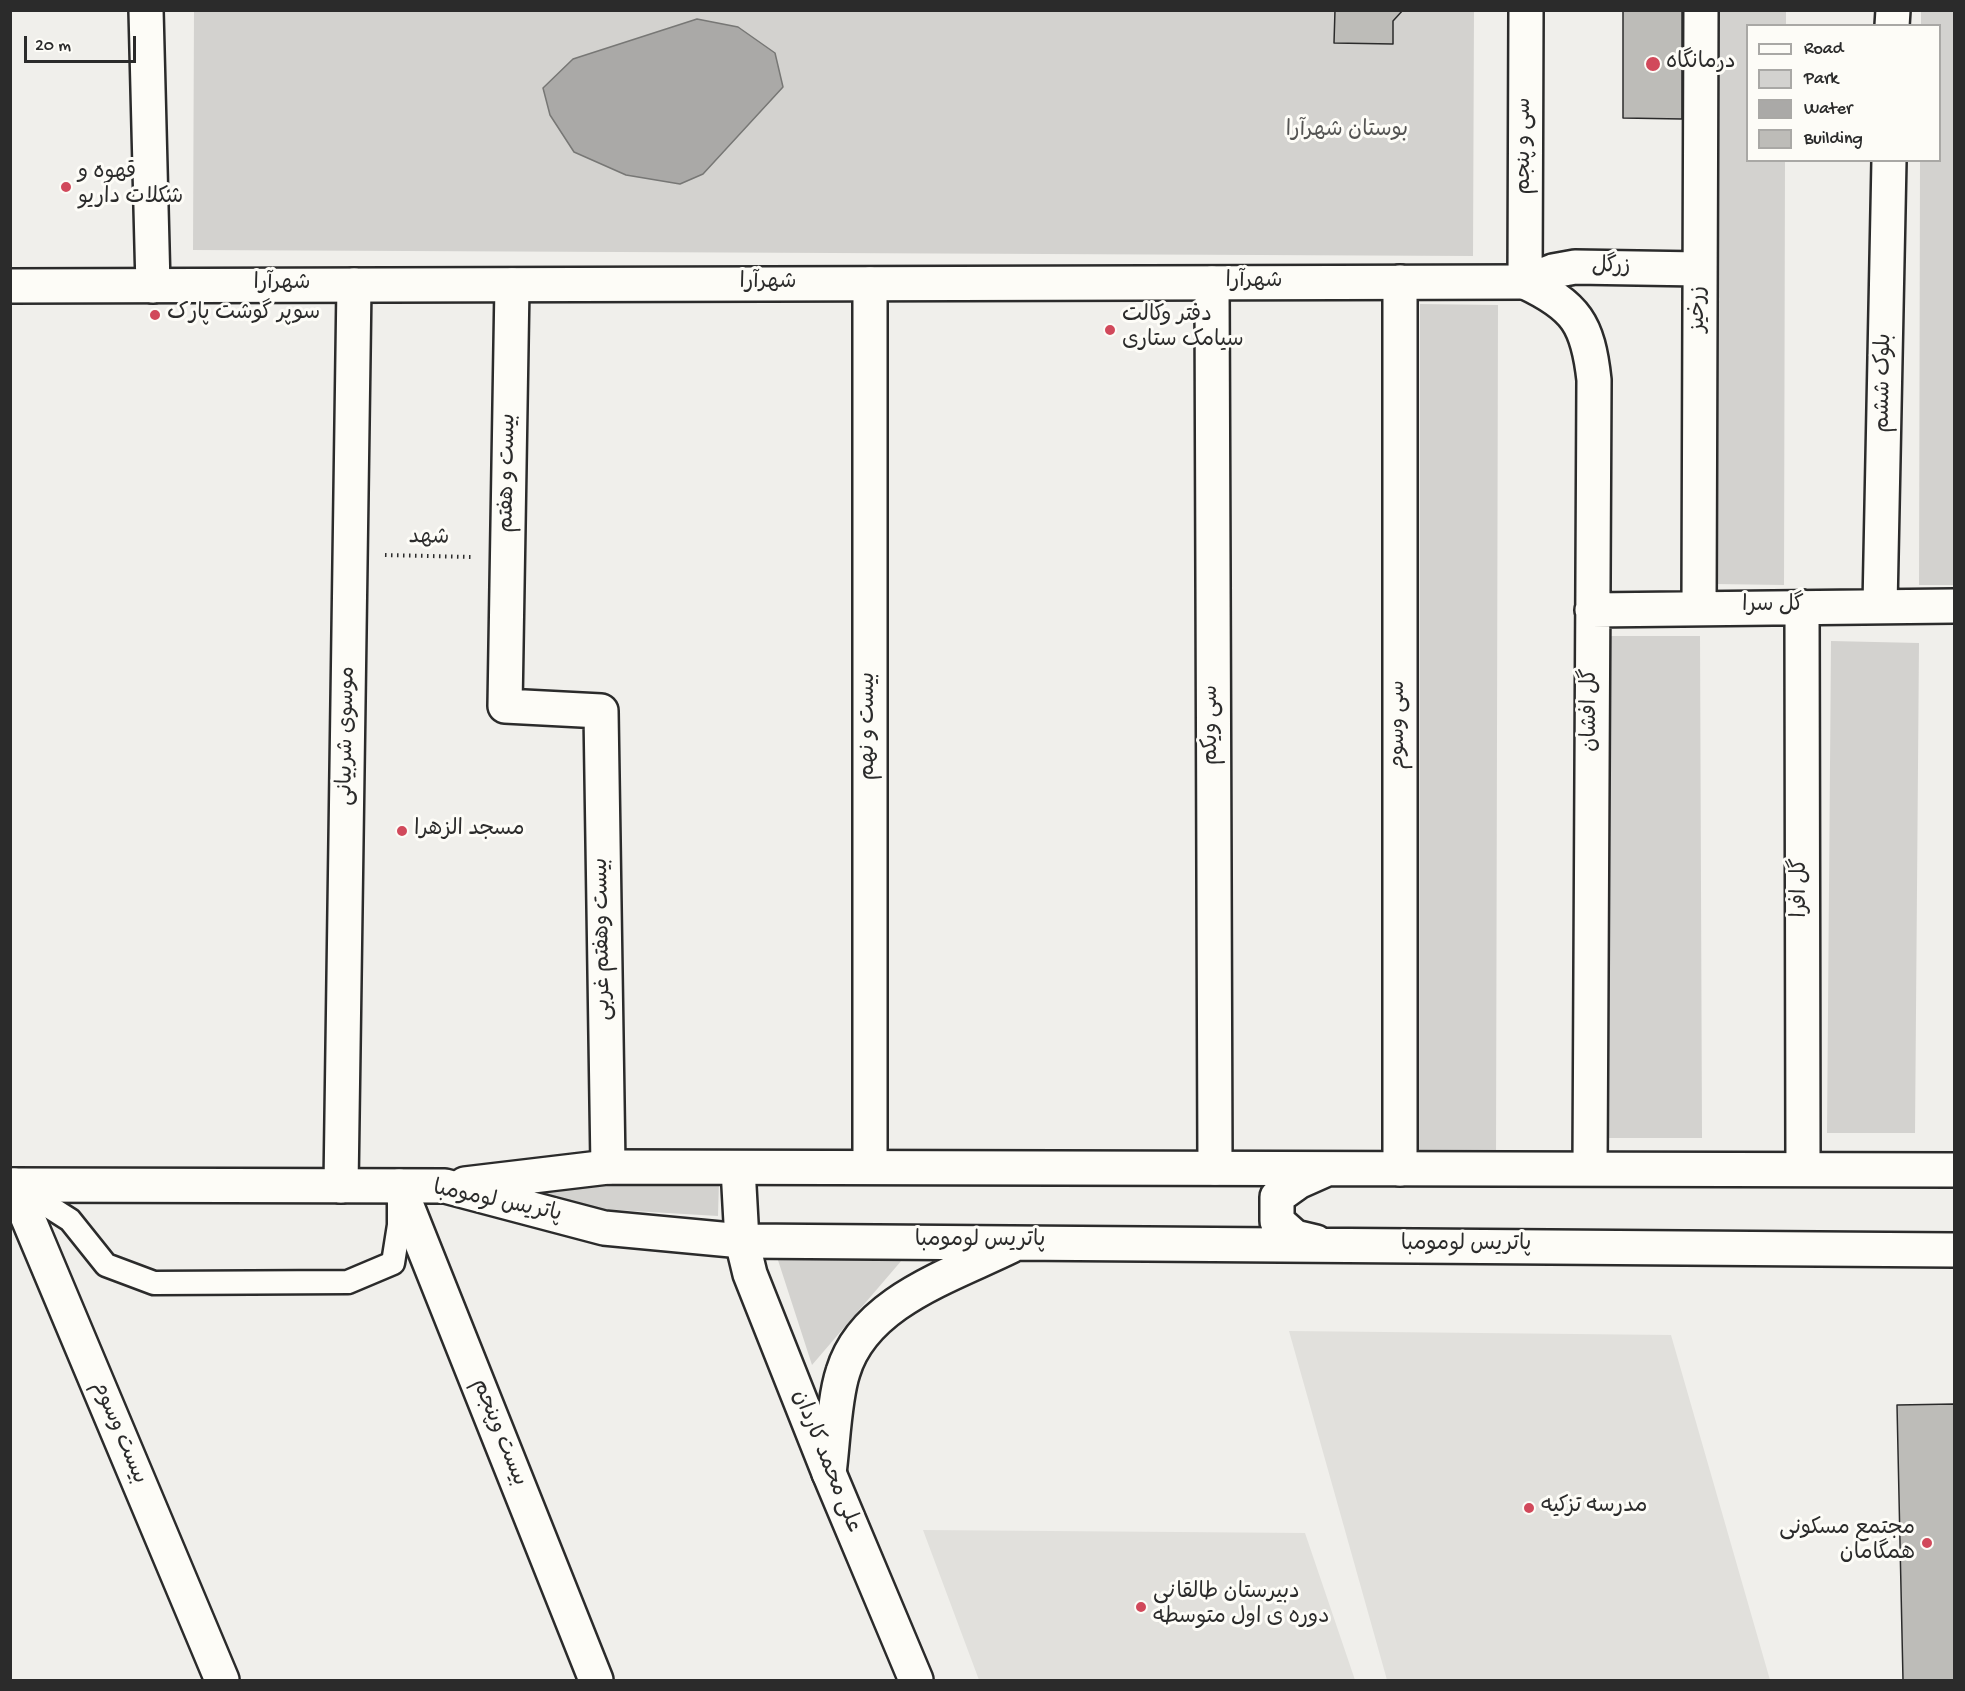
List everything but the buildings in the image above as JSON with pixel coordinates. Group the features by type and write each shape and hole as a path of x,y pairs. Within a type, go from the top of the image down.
{"street":[{"path":"146,10 153,286"},
{"name":"سی و پنجم","path":"1525,282 1526,10"},
{"name":"زرخیز","path":"1699,608 1701,10"},
{"name":"بلوک ششم","path":"1880,606 1889,162"},
{"name":"زرگل","path":"1525,282 1553,271 1575,267 1700,269"},
{"name":"سی وسوم","path":"1400,282 1400,1169"},
{"name":"شهرآرا","path":"10,286 1525,282"},
{"name":"گل افشان","path":"1525,282 1551,294 1571,309 1580,322 1592,359 1594,380 1590,1168"},
{"name":"سی ویکم","path":"1212,283 1215,1168"},
{"name":"بیست و نهم","path":"870,284 870,1167"},
{"name":"موسوی شربیانی","path":"341,1186 354,285"},
{"name":"بیست و هفتم","path":"512,285 505,706 601,711"},
{"name":"گل سرا","path":"1592,610 1954,606"},
{"name":"گل افرا","path":"1802,607 1803,1169"},
{"name":"بیست وهفتم غربی","path":"601,711 608,1167"},
{"path":"445,1186 608,1167 1954,1170"},
{"name":"علی محمد کاردان","path":"738,1167 742,1240 750,1274 829,1473 916,1680"},
{"path":"1328,1245 1295,1237 1277,1221 1277,1197 1298,1182 1330,1168"},
{"name":"پاتریس لومومبا","path":"12,1185 445,1186 604,1228 742,1240 1954,1250"},
{"name":"بیست وسوم","path":"12,1185 222,1680"},
{"name":"بیست وپنجم","path":"399,1186 596,1680"},
{"path":"829,1473 842,1372 861,1334 895,1303 1018,1243"}],"lane":[{"path":"12,1185 70,1220 106,1264 153,1283 207,1285 348,1282 393,1263 399,1225 399,1186"}],"path":[{"name":"شهد","path":"351,555 508,557"}],"shaded area":[{"name":"مدرسه تزکیه","path":"1289,1331 1671,1335 1770,1680 1387,1680"},
{"name":"دبیرستان طالقانی دوره ی اول متوسطه","path":"923,1530 1305,1533 1355,1680 979,1680"}],"green space":[{"name":"بوستان شهرآرا","path":"194,11 1474,11 1473,256 193,250"},
{"path":"1718,11 1786,11 1786,24 1746,24 1746,162 1785,162 1784,585 1716,584"},
{"path":"1921,11 1954,11 1954,585 1919,585 1920,162 1941,162 1941,24 1921,24"},
{"path":"1420,304 1498,305 1496,1157 1419,1157"},
{"path":"1602,636 1700,636 1702,1138 1605,1138"},
{"path":"1831,641 1919,643 1915,1133 1827,1133"},
{"path":"551,1180 719,1181 718,1216 549,1206 493,1188"},
{"path":"776,1254 902,1260 812,1365"}],"water":[{"path":"697,19 738,27 775,53 783,87 703,174 680,184 626,175 574,152 550,115 543,88 573,59"}],"place":[{"name":"درمانگاه","path":"1653,64"},
{"name":"قهوه و شکلات داریو","path":"66,187"},
{"name":"سوپر گوشت پارک","path":"155,315"},
{"name":"دفتر وکالت سیامک ستاری","path":"1110,330"},
{"name":"مسجد الزهرا","path":"402,831"},
{"name":"مدرسه تزکیه","path":"1529,1508"},
{"name":"مجتمع مسکونی همگامان","path":"1927,1543"},
{"name":"دبیرستان طالقانی دوره ی اول متوسطه","path":"1141,1607"}]}
